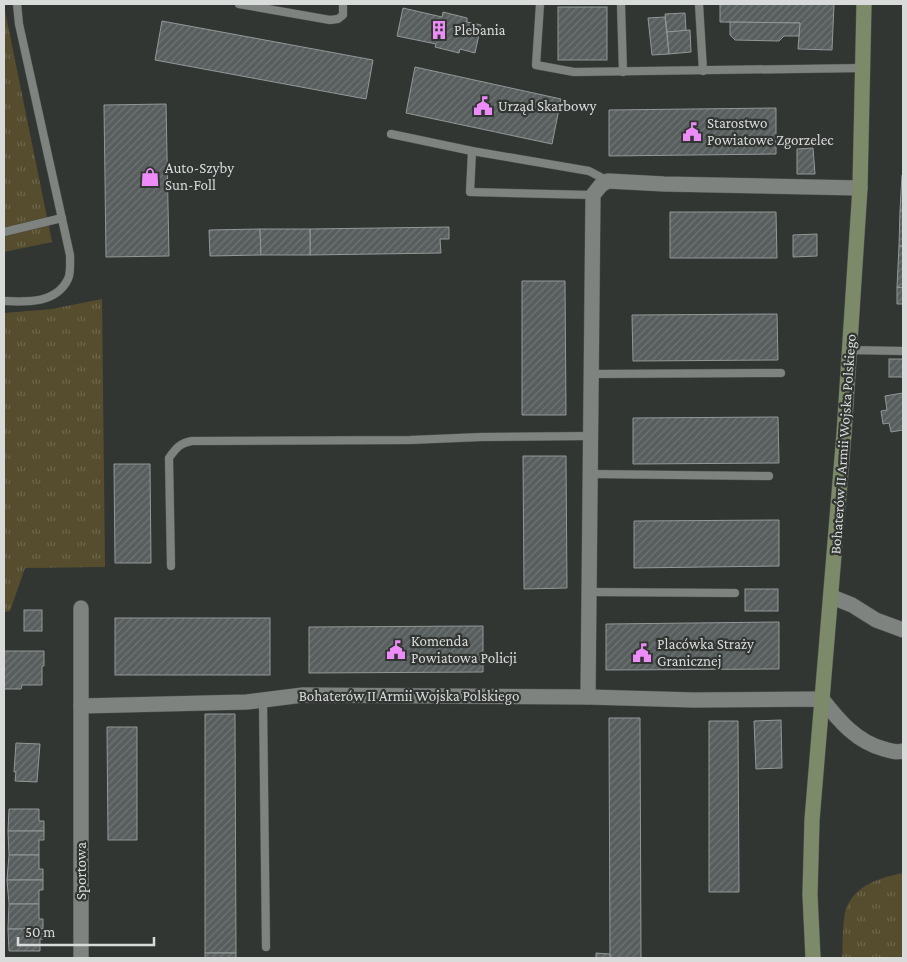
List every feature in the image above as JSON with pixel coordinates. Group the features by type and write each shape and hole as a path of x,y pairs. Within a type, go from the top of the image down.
{"street":[{"name":"Bohaterów II Armii Wojska Polskiego","path":"813,958 810,895 812,820 832,597 850,350 860,188 864,4"},
{"path":"588,697 593,195 601,185 608,182 860,188"},
{"path":"832,597 852,605 876,620 903,630"},
{"path":"81,608 81,706"},
{"name":"Bohaterów II Armii Wojska Polskiego","path":"81,706 262,701 303,695 588,697 694,700 822,699"},
{"path":"822,699 843,725 871,746 897,752 903,751"},
{"name":"Sportowa","path":"81,706 81,958"}],"lane":[{"path":"4,301 29,302 43,299 61,289 69,278 70,255 16,4"},
{"path":"239,4 330,20 338,19 343,15 343,4"},
{"path":"540,4 536,66 574,72 863,68"},
{"path":"621,4 623,72"},
{"path":"699,4 703,71"},
{"path":"391,134 472,151 589,171 608,182"},
{"path":"472,151 470,192 593,195"},
{"path":"4,232 62,218"},
{"path":"850,350 903,351"},
{"path":"592,374 780,372"},
{"path":"171,566 170,458 176,447 182,443 192,441 410,440 591,436"},
{"path":"590,474 769,476"},
{"path":"590,592 734,593"},
{"path":"262,701 266,947"}],"green space":[{"path":"4,6 52,242 4,252"},
{"path":"102,299 105,567 25,568 10,611 4,612 4,313 52,309"},
{"path":"903,873 903,958 842,958 844,919 846,908 851,899 865,886 883,878"}],"building":[{"path":"720,4 834,4 832,50 798,49 800,23 720,22"},
{"path":"558,7 607,7 607,60 558,60"},
{"name":"Plebania","path":"403,8 442,17 443,12 467,18 467,22 481,25 475,53 460,49 459,53 435,47 436,44 397,36"},
{"path":"685,13 686,31 667,32 665,14"},
{"path":"665,17 669,54 652,55 648,18"},
{"path":"162,21 373,60 366,99 155,60"},
{"path":"730,22 800,23 799,36 784,36 779,41 735,40 730,35"},
{"path":"690,30 691,52 669,54 667,32"},
{"name":"Urząd Skarbowy","path":"415,67 561,99 552,144 406,113"},
{"path":"166,104 169,256 106,257 104,105"},
{"name":"Starostwo Powiatowe Zgorzelec","path":"776,108 776,154 609,156 609,110"},
{"path":"813,148 815,174 797,174 797,149"},
{"path":"902,175 903,211 900,211"},
{"path":"900,211 903,211 903,246 899,246"},
{"path":"670,212 776,212 777,258 670,258"},
{"path":"449,227 449,239 440,239 441,253 310,255 310,229"},
{"path":"260,229 261,255 210,256 209,230"},
{"path":"260,229 310,229 310,255 261,255"},
{"path":"817,234 817,256 793,257 793,235"},
{"path":"899,246 903,246 903,288 897,287"},
{"path":"522,281 565,281 566,415 522,415"},
{"path":"897,287 903,288 903,304 897,304"},
{"path":"777,314 778,360 633,361 632,315"},
{"path":"889,359 903,359 903,377 889,377"},
{"path":"903,393 903,430 891,432 889,423 883,424 881,411 887,410 885,396"},
{"path":"778,417 779,463 633,464 633,418"},
{"path":"523,456 566,456 567,588 524,589"},
{"path":"114,464 150,464 151,563 115,563"},
{"path":"779,520 779,566 634,568 634,521"},
{"path":"745,589 778,589 778,611 745,611"},
{"path":"24,610 42,610 42,631 24,631"},
{"path":"115,618 270,618 270,675 115,675"},
{"path":"779,622 779,669 606,670 606,624"},
{"name":"Komenda Powiatowa Policji","path":"483,626 483,672 309,673 309,627"},
{"path":"4,651 44,651 42,685 22,685 21,689 4,689"},
{"path":"205,714 235,714 236,953 205,953"},
{"path":"609,718 640,718 641,958 610,958"},
{"path":"781,720 782,768 756,769 754,721"},
{"path":"709,721 738,721 739,892 709,892"},
{"path":"107,727 137,727 137,840 108,840"},
{"path":"16,743 40,744 37,782 15,781"},
{"path":"9,809 39,809 39,821 44,821 44,831 8,831"},
{"path":"8,831 44,831 44,840 39,840 39,855 9,855"},
{"path":"9,855 39,855 39,869 43,869 43,880 7,880"},
{"path":"7,880 43,880 43,890 39,890 39,904 9,904"},
{"path":"9,904 39,904 39,919 43,919 43,929 8,929"},
{"path":"8,929 43,929 43,939 40,939 40,951 9,951"},
{"path":"205,953 236,953 236,958 205,958"},
{"path":"596,953 610,954 610,958 596,958"}],"place":[{"name":"Plebania","path":"439,30"},
{"name":"Urząd Skarbowy","path":"483,106"},
{"name":"Starostwo Powiatowe Zgorzelec","path":"692,132"},
{"name":"Auto-Szyby Sun-Foll","path":"150,177"},
{"name":"Komenda Powiatowa Policji","path":"396,650"},
{"name":"Placówka Straży Granicznej","path":"642,653"}]}
